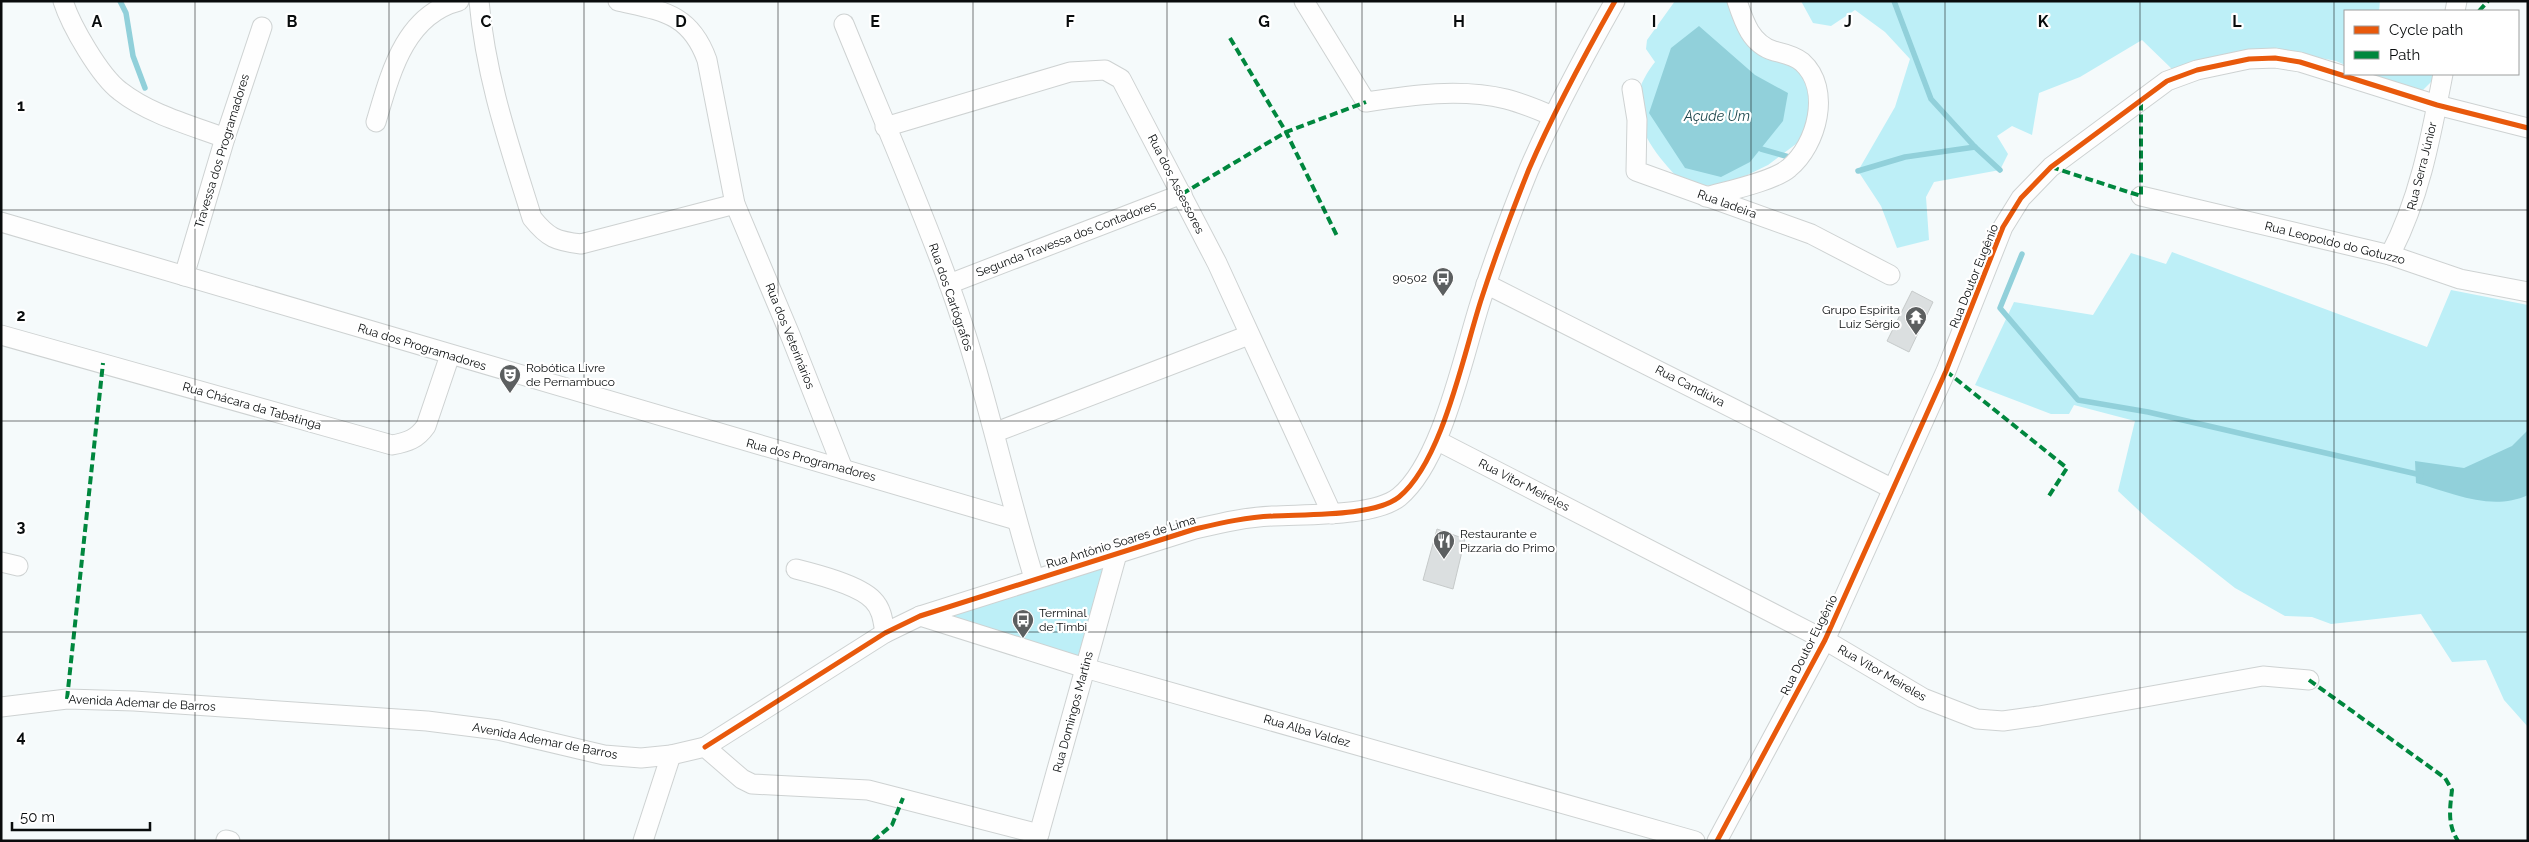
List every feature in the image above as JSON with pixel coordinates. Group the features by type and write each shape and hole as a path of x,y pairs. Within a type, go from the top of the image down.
{"street":[{"path":"63,1 88,52 119,91 158,112 225,138"},
{"path":"376,122 394,61 411,35 446,4 459,1"},
{"path":"479,1 483,42 492,91 532,218 542,231 558,242 582,244 735,204"},
{"name":"Rua dos Veterinários","path":"618,1 664,11 686,24 700,40 707,60 735,204 791,336 843,469"},
{"path":"1304,1 1366,102 1436,93 1469,94 1508,100 1553,116"},
{"name":"Rua Antônio Soares de Lima","path":"705,747 885,633 920,616 1034,578 1195,529 1237,520 1273,516 1332,514 1374,507 1398,498 1415,479 1438,441 1486,284 1529,170 1553,116 1615,1"},
{"path":"1706,197 1767,178 1789,168 1806,147 1817,123 1820,100 1812,75 1802,61 1759,44 1751,35 1737,1"},
{"name":"Rua dos Cartógrafos","path":"844,24 949,284 996,432 1016,520 1034,578"},
{"name":"Travessa dos Programadores","path":"184,276 225,138 262,27"},
{"name":"Rua Doutor Eugênio","path":"1717,841 1825,640 1946,371 2003,227 2021,198 2051,167 2167,81 2197,70 2249,59 2275,58 2321,67 2344,75"},
{"name":"Rua dos Assessores","path":"885,127 1070,72 1105,70 1121,79 1182,194 1332,514"},
{"name":"Rua Doutor Eugênio","path":"2345,75 2437,105 2528,128"},
{"name":"Rua Serra Júnior","path":"2390,255 2410,214 2418,192 2443,75"},
{"name":"Rua ladeira","path":"1632,89 1637,120 1636,171 1811,234 1890,275"},
{"name":"Segunda Travessa dos Contadores","path":"949,284 1182,194"},
{"name":"Rua Leopoldo do Gotuzzo","path":"2141,196 2390,255 2460,279 2528,292"},
{"name":"Rua dos Programadores","path":"1,222 1016,520"},
{"name":"Rua Candiúva","path":"1486,284 1893,489"},
{"name":"Rua Chácara da Tabatinga","path":"1,335 392,445 407,442 419,436 426,426 450,355"},
{"path":"996,432 1249,335"},
{"name":"Rua Vítor Meireles","path":"1438,441 1825,640 1923,698 1978,719 2003,721 2039,716 2263,676 2308,680"},
{"name":"Rua Domingos Martins","path":"1038,837 1117,554"},
{"path":"796,568 830,578 873,599 881,612 885,633"},
{"name":"Rua Alba Valdez","path":"920,616 1085,668 1695,841"},
{"name":"Avenida Ademar de Barros","path":"1,707 67,699 134,701 427,721 498,730 604,755 641,758 672,755 705,747"},
{"path":"705,747 742,779 752,784 868,790 1038,837"},
{"path":"643,841 672,755"}],"shaded area":[{"path":"1675,1 1728,1 1745,42 1758,54 1790,64 1802,75 1810,96 1812,120 1800,141 1768,165 1737,180 1711,186 1682,182 1658,155 1644,133 1638,109 1638,97 1644,78 1655,62 1646,49 1647,40"},
{"path":"1801,1 2380,1 2379,10 2344,10 2344,65 2336,61 2270,48 2210,58 2172,69 2142,40 2080,77 2039,93 2032,135 2012,126 1997,136 2008,154 2000,170 1934,182 1926,197 1929,240 1897,248 1881,206 1858,171 1895,107 1910,59 1885,32 1855,10 1831,26 1813,23"},
{"path":"2368,75 2431,75 2436,77 2418,95"},
{"path":"2172,252 2427,347 2451,290 2528,305 2528,727 2504,700 2486,660 2452,662 2421,614 2331,624 2312,617 2285,616 2235,588 2150,521 2118,491 2135,421 2074,405 2069,414 2051,414 1975,385 2014,302 2093,315 2131,253 2166,264"},
{"path":"1117,554 1085,668 920,616"}],"water":[{"name":"Açude Um","path":"1699,26 1755,75 1788,93 1783,121 1750,162 1721,177 1685,168 1649,113 1671,48"},
{"path":"2528,430 2528,495 2500,502 2486,501 2458,496 2416,483 2415,461 2464,468 2512,446"}],"building":[{"path":"1912,291 1933,302 1909,352 1887,341"},
{"name":"Restaurante e Pizzaria do Primo","path":"1437,529 1465,539 1453,589 1423,580"}],"waterway":[{"path":"120,1 126,13 133,56 145,88"},
{"path":"1894,1 1931,99 1975,147 2000,170"},
{"path":"1858,171 1905,157 1975,147"},
{"path":"1761,149 1789,157"},
{"path":"2022,254 2000,308 2078,400 2148,412 2421,475"}],"marked path":[{"path":"2480,10 2488,1"},
{"path":"1230,38 1286,132 1338,238"},
{"path":"2051,167 2141,196 2141,100"},
{"path":"1182,194 1286,132 1366,102"},
{"path":"67,699 103,363"},
{"path":"1946,371 2067,468 2047,499"},
{"path":"2309,680 2445,778 2452,790 2451,822 2458,841"},
{"path":"873,841 892,825 903,798"}],"cycle path":[{"path":"705,747 885,633 920,616 1195,529 1253,518 1357,511 1373,508 1399,497 1414,480 1428,458 1440,432 1487,281 1529,169 1570,84 1615,1"},
{"path":"1717,841 1825,640 1946,371 2003,227 2021,198 2051,167 2167,81 2197,70 2249,59 2275,58 2300,62 2437,105 2528,128"}],"place":[{"name":"90502","path":"1443,297"},
{"name":"Grupo Espírita Luiz Sérgio","path":"1916,336"},
{"name":"Robótica Livre de Pernambuco","path":"510,394"},
{"name":"Restaurante e Pizzaria do Primo","path":"1444,560"},
{"name":"Terminal de Timbi","path":"1023,639"}]}
